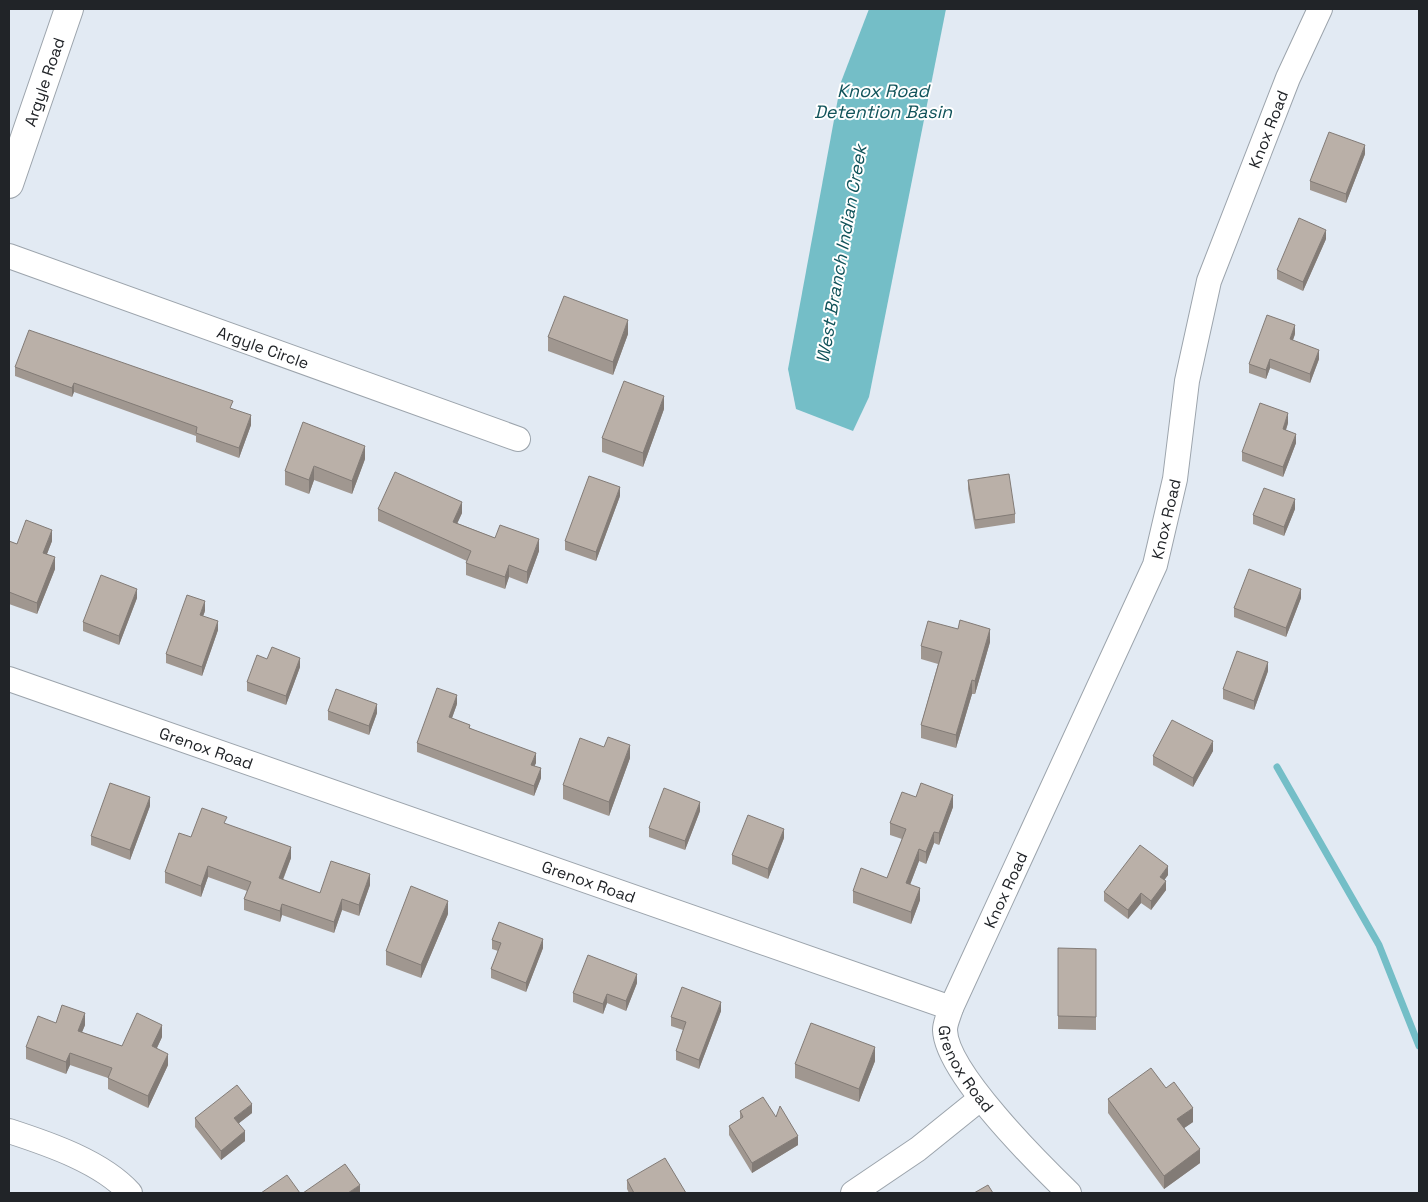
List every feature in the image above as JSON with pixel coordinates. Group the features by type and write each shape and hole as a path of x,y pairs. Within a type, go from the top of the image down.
{"street":[{"name":"Argyle Road","path":"9,184 69,9"},
{"name":"Knox Road","path":"951,1008 1155,565 1175,479 1187,381 1209,280 1288,78 1320,9"},
{"name":"Argyle Circle","path":"9,256 518,439"},
{"name":"Grenox Road","path":"9,679 951,1008 945,1030 950,1048 980,1099 1069,1193"},
{"path":"852,1193 918,1149 980,1099"},
{"path":"9,1131 58,1149 117,1179 130,1193"}],"water":[{"name":"Knox Road Detention Basin","path":"869,9 946,9 869,397 853,431 796,409 788,369 841,82"}],"building":[{"path":"1329,132 1365,145 1346,194 1310,181"},
{"path":"1299,218 1326,230 1303,282 1277,270"},
{"path":"564,296 628,320 613,362 548,337"},
{"path":"1267,315 1295,325 1290,339 1319,350 1310,374 1270,359 1266,370 1249,364"},
{"path":"29,330 233,401 230,408 251,415 239,448 196,433 197,427 74,383 72,388 15,367"},
{"path":"624,381 664,396 643,453 602,438"},
{"path":"1260,403 1288,413 1283,429 1296,434 1283,467 1242,452"},
{"path":"303,422 365,446 352,481 314,466 309,480 285,471"},
{"path":"395,472 462,502 453,522 495,538 500,525 539,539 527,572 509,565 505,577 466,563 471,551 378,509"},
{"path":"1009,474 1015,514 975,520 968,480"},
{"path":"589,476 620,487 596,552 565,541"},
{"path":"1264,488 1295,499 1284,527 1253,515"},
{"path":"26,520 52,530 43,553 55,557 37,603 9,592 9,541 17,544"},
{"path":"1249,569 1301,589 1286,628 1234,608"},
{"path":"101,575 137,589 119,636 83,622"},
{"path":"187,595 205,601 200,615 218,621 202,667 166,654"},
{"path":"960,620 990,629 975,681 972,680 956,735 921,725 942,652 921,646 928,621 958,629"},
{"path":"272,647 300,658 286,696 247,682 257,655 267,659"},
{"path":"1237,651 1268,662 1254,701 1223,689"},
{"path":"437,688 457,695 449,717 470,725 469,728 536,753 531,765 541,768 534,786 417,743"},
{"path":"336,689 377,704 369,726 328,711"},
{"path":"1172,720 1213,741 1193,778 1153,756"},
{"path":"608,737 630,745 609,802 563,785 580,738 604,747"},
{"path":"110,783 150,797 130,850 91,836"},
{"path":"921,783 953,795 939,833 934,832 926,852 919,849 906,883 920,888 911,912 853,891 861,868 887,878 906,829 890,823 902,792 916,797"},
{"path":"664,788 700,802 685,841 649,828"},
{"path":"202,808 227,817 224,823 291,847 279,878 320,893 331,861 370,874 359,905 342,899 334,922 282,904 280,911 244,899 251,882 208,866 201,886 165,872 179,833 191,837"},
{"path":"748,815 784,829 768,869 732,855"},
{"path":"1140,845 1168,866 1160,877 1166,881 1151,901 1141,893 1128,910 1104,892"},
{"path":"411,886 448,901 421,965 386,951"},
{"path":"499,922 543,939 526,983 491,969 501,943 492,940"},
{"path":"1058,948 1096,949 1096,1017 1058,1016"},
{"path":"588,955 637,974 626,1001 607,994 603,1004 573,993"},
{"path":"682,987 721,1002 699,1060 676,1051 686,1022 671,1017"},
{"path":"62,1005 85,1013 78,1031 122,1046 137,1013 162,1025 152,1046 168,1054 148,1096 108,1078 112,1068 70,1053 66,1062 26,1047 38,1016 56,1023"},
{"path":"811,1023 875,1047 859,1089 795,1064"},
{"path":"1151,1068 1166,1088 1174,1082 1193,1108 1177,1119 1200,1149 1164,1176 1108,1099"},
{"path":"237,1085 252,1104 234,1118 245,1131 221,1151 195,1118"},
{"path":"763,1097 776,1117 780,1106 798,1136 752,1163 729,1126 743,1117 740,1111"},
{"path":"665,1158 686,1193 634,1193 627,1180"},
{"path":"345,1164 360,1185 348,1193 303,1193"},
{"path":"287,1175 300,1193 261,1193"},
{"path":"988,1185 993,1193 974,1193"}],"waterway":[{"name":"West Branch Indian Creek","path":"1277,767 1379,945 1419,1046"}]}
